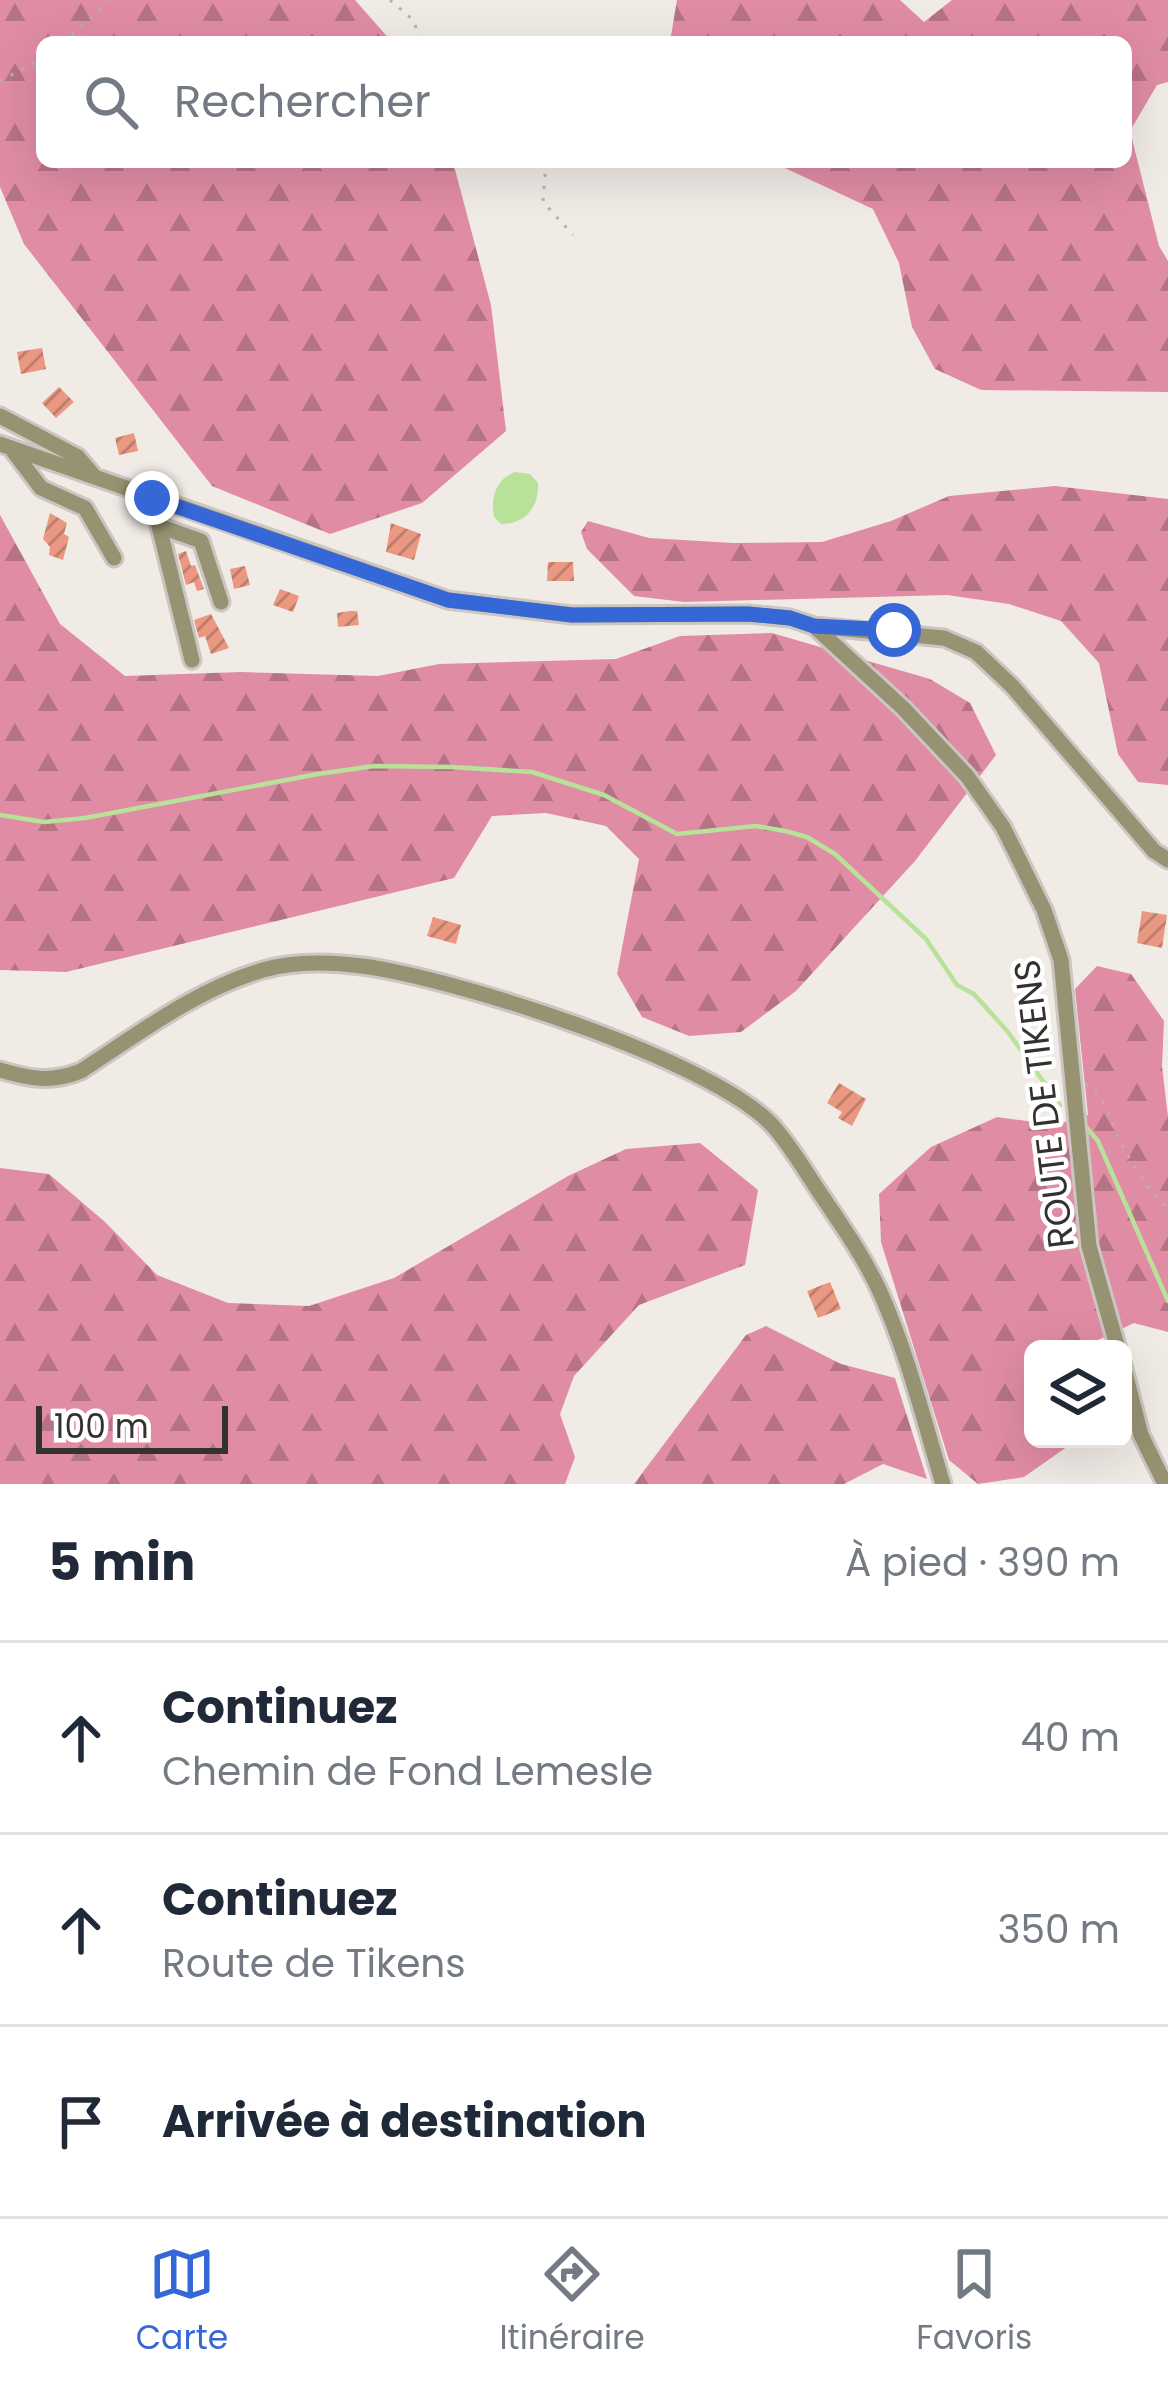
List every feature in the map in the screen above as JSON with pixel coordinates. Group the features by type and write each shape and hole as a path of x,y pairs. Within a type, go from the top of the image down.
{"street":[{"path":"0,416 78,457 98,479"},
{"path":"6,447 448,600 572,615 790,618 814,626 927,635 976,652 1012,686 1154,851 1168,860"},
{"path":"6,447 41,488 86,508 114,558"},
{"path":"152,498 192,660"},
{"path":"159,526 201,542 221,602"},
{"name":"ROUTE DE TIKENS","path":"814,626 903,708 967,776 1004,826 1044,910 1061,960 1089,1246 1115,1340"},
{"path":"0,1070 34,1080 59,1079 81,1071 216,989 265,969 311,963 362,966 422,978 602,1034 701,1078 746,1104 776,1129 864,1260 881,1294 943,1484"},
{"path":"1132,1400 1141,1435 1165,1484"}],"path":[{"path":"69,36 106,0"},
{"path":"390,0 412,19 420,36"},
{"path":"0,81 36,61"},
{"path":"546,168 543,202 573,236"},
{"path":"1074,1077 1101,1097 1141,1176 1168,1208"}],"green space":[{"path":"0,0 355,0 387,36 36,36 36,168 455,168 491,305 506,431 422,503 330,534 212,486 24,244 0,187"},
{"path":"677,0 900,0 924,22 952,0 1168,0 1168,82 1157,85 1132,128 1132,36 671,36"},
{"path":"1132,139 1159,246 1168,261 1168,392 981,390 935,369 912,327 899,263 873,209 785,168 1132,168"},
{"path":"1055,486 1168,499 1168,785 1138,782 1118,754 1099,663 1061,621 1009,604 947,595 684,602 634,596 587,549 581,532 588,521 649,538 822,542 891,521 949,496"},
{"path":"0,515 60,624 125,676 241,672 378,676 439,664 616,659 680,636 772,633 930,679 970,703 996,755 915,861 796,991 741,1032 689,1036 642,1017 617,974 639,859 606,826 546,813 492,816 454,878 66,972 0,970"},
{"path":"1097,966 1131,974 1164,1021 1168,1332 1134,1323 1098,1340 1024,1340 1024,1448 1065,1448 1024,1477 978,1484 949,1460 881,1242 879,1194 931,1147 997,1117 1055,1125 1088,1115 1075,989"},
{"path":"700,1143 758,1190 745,1265 639,1305 574,1376 560,1414 575,1457 565,1484 0,1484 0,1168 49,1174 157,1275 228,1303 309,1306 394,1278 568,1176 626,1149"},
{"path":"766,1326 841,1364 895,1378 927,1479 883,1464 844,1484 634,1484 746,1335"}],"shaded area":[{"path":"515,472 530,474 538,483 536,500 524,517 501,524 494,517 494,496 503,479"}],"building":[{"path":"42,348 46,369 21,374 17,352"},
{"path":"59,387 74,402 56,418 42,403"},
{"path":"134,433 138,451 119,455 115,438"},
{"path":"50,513 67,523 63,560 49,555 50,547 43,539"},
{"path":"391,523 421,534 414,560 386,552"},
{"path":"186,551 204,589 197,591 194,582 186,585 178,554"},
{"path":"548,562 573,562 574,581 547,581"},
{"path":"245,566 250,585 234,589 230,569"},
{"path":"280,589 299,596 293,612 273,605"},
{"path":"357,611 359,625 338,627 337,613"},
{"path":"211,614 229,648 211,654 194,620"},
{"path":"1142,911 1167,915 1162,948 1137,943"},
{"path":"433,917 461,925 456,944 427,936"},
{"path":"839,1083 866,1099 852,1126 827,1103"},
{"path":"830,1282 841,1309 818,1318 807,1291"}],"waterway":[{"path":"0,815 44,822 85,818 374,766 452,767 532,772 604,795 677,834 756,826 807,837 835,854 926,939 957,985 974,994 1008,1032 1060,1105"},
{"path":"1086,1127 1098,1141 1168,1301"}],"route":[{"path":"152,498 448,600 572,615 748,614 814,626 894,630"}]}
